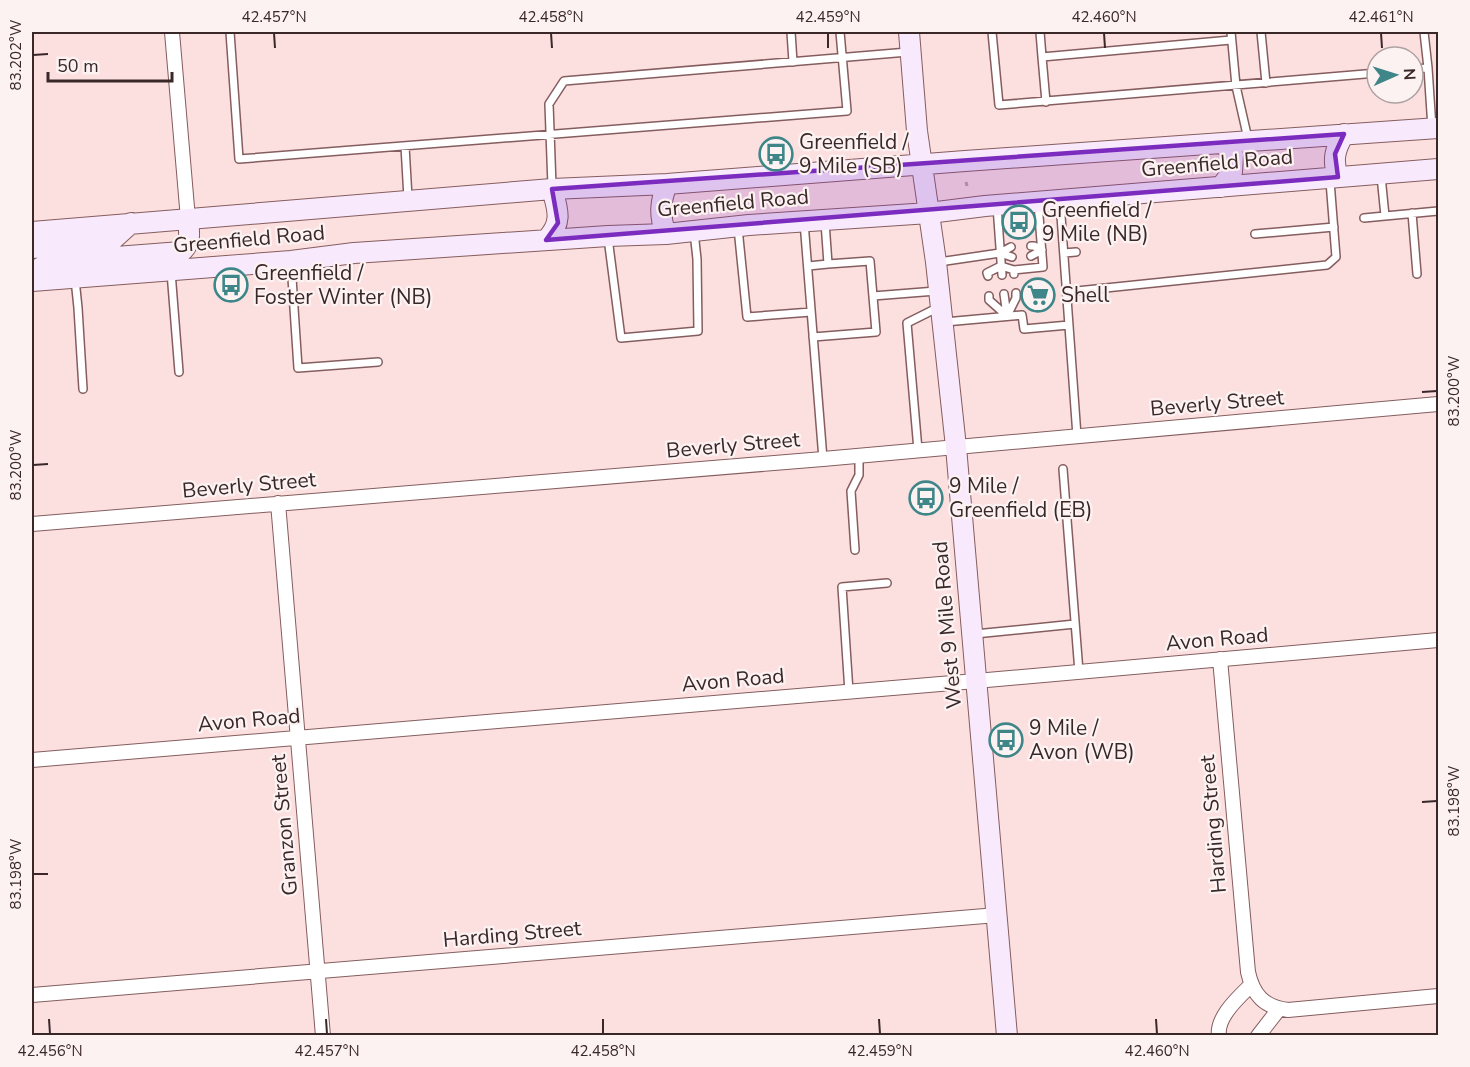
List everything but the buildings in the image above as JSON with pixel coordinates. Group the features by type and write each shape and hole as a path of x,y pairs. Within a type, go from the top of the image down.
{"main road":[{"name":"West 9 Mile Road","path":"909,32 921,164 936,262 956,447 1007,1035"},
{"name":"Greenfield Road","path":"32,232 552,189 667,184 1435,128"},
{"path":"1334,178 1335,154 1344,134"},
{"path":"1221,187 1232,172 1233,154 1223,143"},
{"name":"Greenfield Road","path":"32,281 291,261 354,253 666,234 738,226 929,213 997,205 1438,168"},
{"path":"666,234 660,212 661,200 667,184"},
{"path":"546,240 556,231 558,223 557,205 552,189"},
{"path":"32,272 51,262 181,252 187,247 190,236 188,219"},
{"path":"32,248 110,242 131,223"}],"street":[{"path":"172,32 188,219"},
{"name":"Beverly Street","path":"32,524 823,459 1438,404"},
{"name":"Granzon Street","path":"278,503 323,1035"},
{"name":"Avon Road","path":"32,760 1438,640"},
{"name":"Harding Street","path":"1220,659 1251,985"},
{"name":"Harding Street","path":"32,995 997,915"},
{"path":"1219,1035 1222,1019 1251,985 1267,1005 1279,1009 1299,1010 1438,996"},
{"path":"1258,1035 1279,1009"}],"lane":[{"path":"230,32 239,159 847,111 840,32"},
{"path":"790,32 793,62"},
{"path":"992,32 999,105 1365,74"},
{"path":"1040,32 1046,102"},
{"path":"1231,32 1236,86 1248,142"},
{"path":"1261,32 1266,83"},
{"path":"1424,32 1435,128"},
{"path":"1042,57 1231,40"},
{"path":"552,189 549,104 564,81 910,52"},
{"path":"405,146 408,200"},
{"path":"1381,174 1385,216"},
{"path":"1067,292 1327,266 1336,257 1334,178"},
{"path":"1060,200 1077,436"},
{"path":"1001,266 1014,272 1043,267 1038,202"},
{"path":"997,205 1002,275"},
{"path":"1364,218 1438,211"},
{"path":"1412,213 1417,274"},
{"path":"825,220 828,264"},
{"path":"804,221 823,459"},
{"path":"738,226 747,317 811,312"},
{"path":"1255,234 1334,227"},
{"path":"608,236 621,338 698,331 697,258 694,231"},
{"path":"1030,246 1041,250"},
{"path":"936,262 1000,253 1011,247"},
{"path":"1031,256 1041,250"},
{"path":"1064,253 1076,252"},
{"path":"1000,253 1012,257"},
{"path":"291,261 298,368 378,362"},
{"path":"808,266 870,261 876,332 813,337"},
{"path":"988,276 987,273 1001,266"},
{"path":"171,269 179,372"},
{"path":"74,277 83,389"},
{"path":"1007,316 1016,298 1016,293"},
{"path":"1004,294 1007,316"},
{"path":"873,296 1007,316 1023,315 1024,329 1069,325"},
{"path":"989,296 989,300 1007,316"},
{"path":"918,450 907,323 941,306"},
{"path":"855,550 850,491 859,475 859,455"},
{"path":"1063,469 1079,672"},
{"path":"849,692 842,587 887,583"},
{"path":"973,634 1075,624"}],"highlighted area":[{"path":"1344,134 1335,154 1338,177 546,240 558,223 552,189"}],"place":[{"name":"Greenfield / 9 Mile (SB)","path":"776,154"},
{"name":"Greenfield / 9 Mile (NB)","path":"1019,222"},
{"name":"Greenfield / Foster Winter (NB)","path":"231,285"},
{"name":"Shell","path":"1038,295"},
{"name":"9 Mile / Greenfield (EB)","path":"926,498"},
{"name":"9 Mile / Avon (WB)","path":"1006,740"}]}
